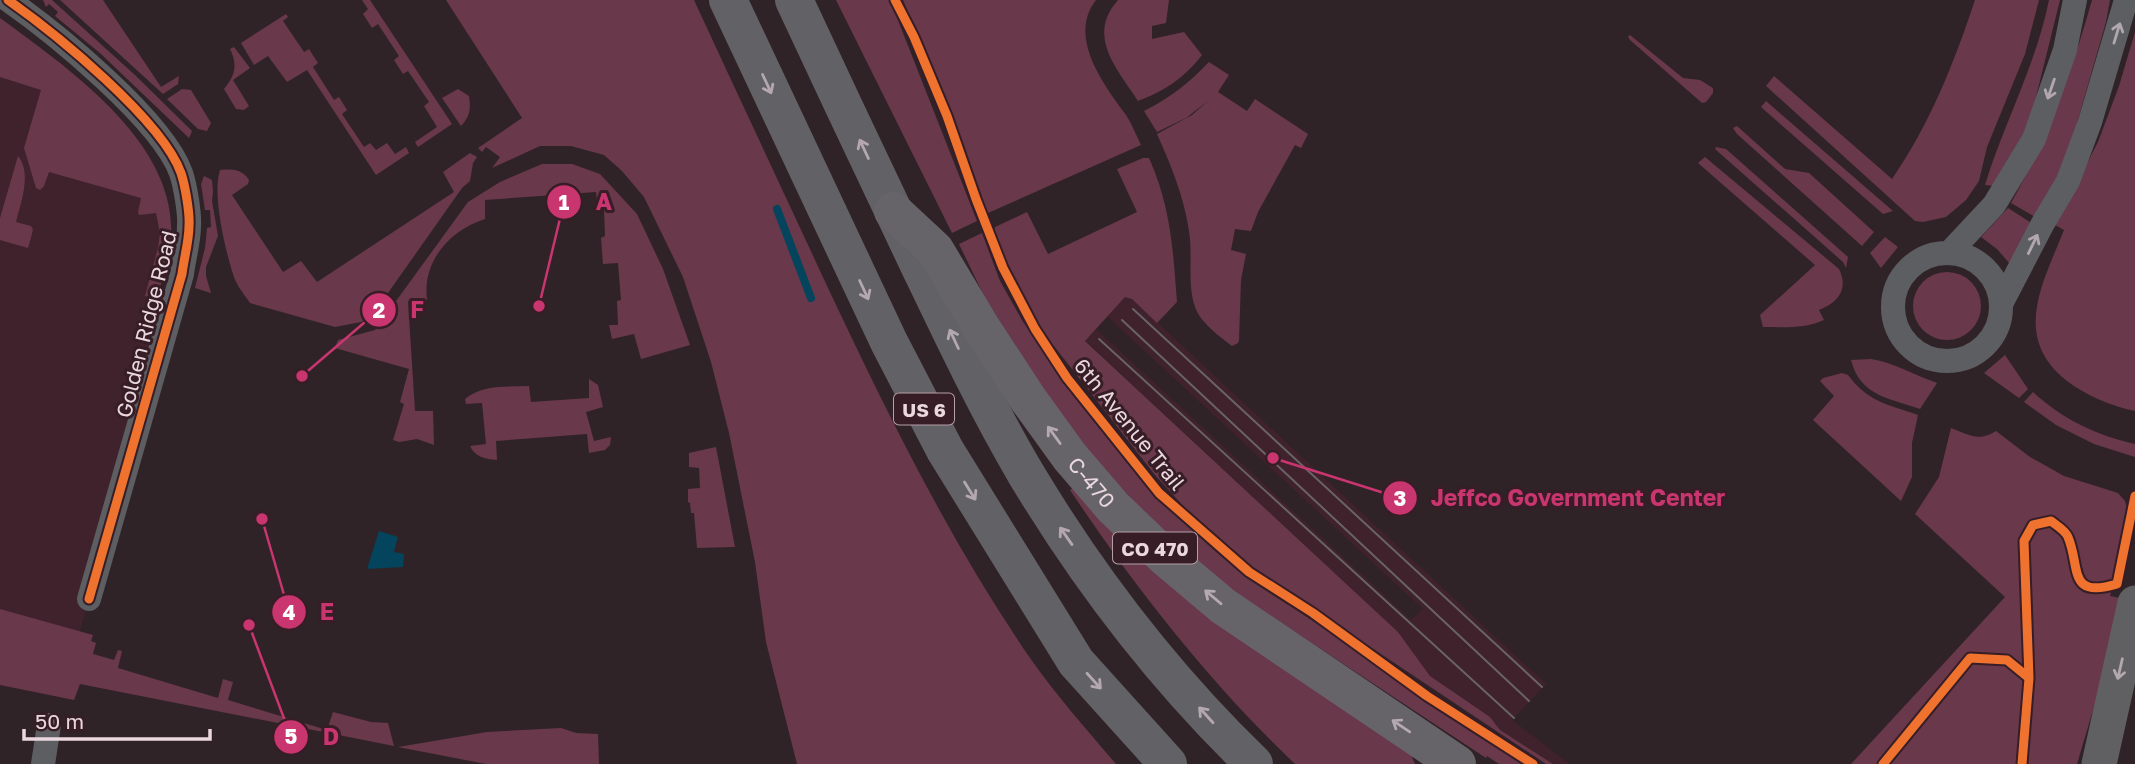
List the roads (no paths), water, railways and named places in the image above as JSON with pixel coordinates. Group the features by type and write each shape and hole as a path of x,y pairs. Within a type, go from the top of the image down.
{"highway":[{"name":"US 6","path":"728,0 889,342 945,450 1076,662 1168,764"},
{"name":"US 6","path":"794,0 972,375 1026,474 1121,613 1220,731 1254,764"},
{"name":"C-470","path":"893,211 935,250 1028,399 1070,457 1113,507 1166,558 1223,606 1457,764"}],"main road":[{"path":"2099,764 2135,603"}],"street":[{"name":"Golden Ridge Road","path":"8,0 49,31 135,108 166,145 181,173 189,225 182,274 89,599"},
{"path":"1949,253 1994,205 2034,139 2065,50 2075,0"},
{"path":"2001,304 2068,181 2090,122 2126,0"},
{"path":"1949,253 1965,256 1980,264 1999,291 2001,304 1999,323 1993,337 1982,348 1958,360 1939,360 1924,356 1912,348 1902,337 1893,310 1895,292 1912,266 1925,258 1949,253"},
{"path":"43,764 50,725"}],"water":[{"path":"379,531 398,537 394,552 404,554 403,567 367,569"}],"waterway":[{"path":"777,209 811,298"}],"tram line":[{"path":"1133,309 1542,687"},
{"path":"1122,320 1529,701"},
{"path":"1099,339 1514,718"}],"place":[{"name":"A","path":"539,306"},
{"name":"F","path":"302,376"},
{"name":"Jeffco Government Center","path":"1273,458"},
{"name":"E","path":"262,519"},
{"name":"D","path":"249,625"}]}
